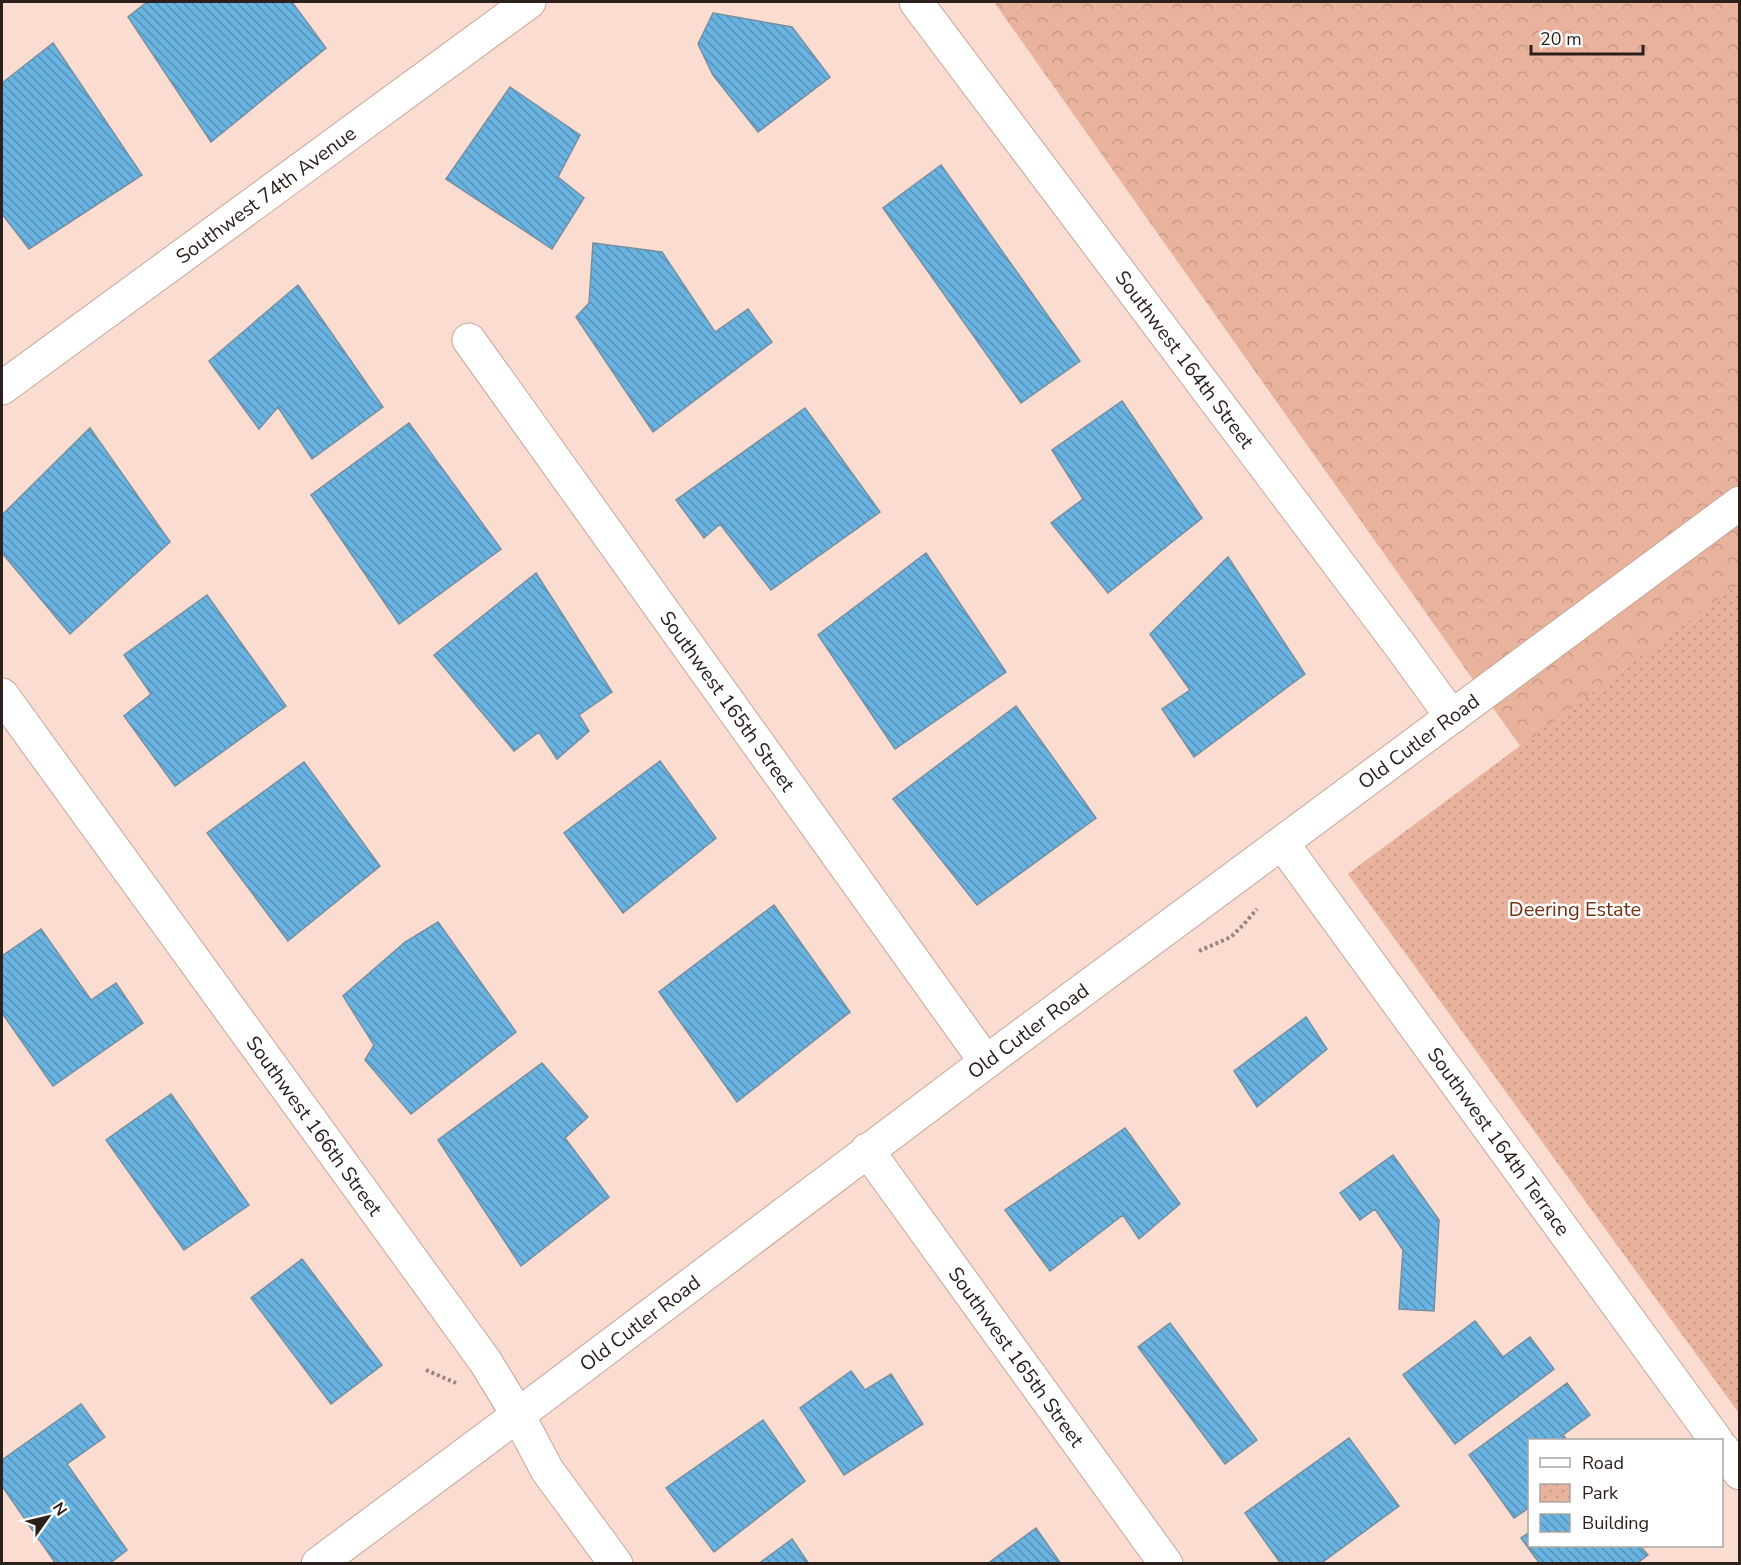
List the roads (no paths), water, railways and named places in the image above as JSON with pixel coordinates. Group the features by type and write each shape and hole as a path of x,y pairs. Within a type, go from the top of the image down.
{"street":[{"name":"Southwest 74th Avenue","path":"2,388 529,2"},
{"name":"Southwest 164th Street","path":"916,2 1452,717"},
{"name":"Southwest 165th Street","path":"469,340 986,1062"},
{"name":"Old Cutler Road","path":"318,1563 518,1415 867,1150 1740,503"},
{"name":"Southwest 166th Street","path":"2,695 485,1361 518,1415 547,1470 616,1563"},
{"name":"Southwest 164th Terrace","path":"1282,843 1715,1439"},
{"name":"Southwest 165th Street","path":"867,1150 1166,1563"},
{"path":"1723,1449 1740,1473"}],"park label":[{"name":"Deering Estate","path":"1575,909"}]}
